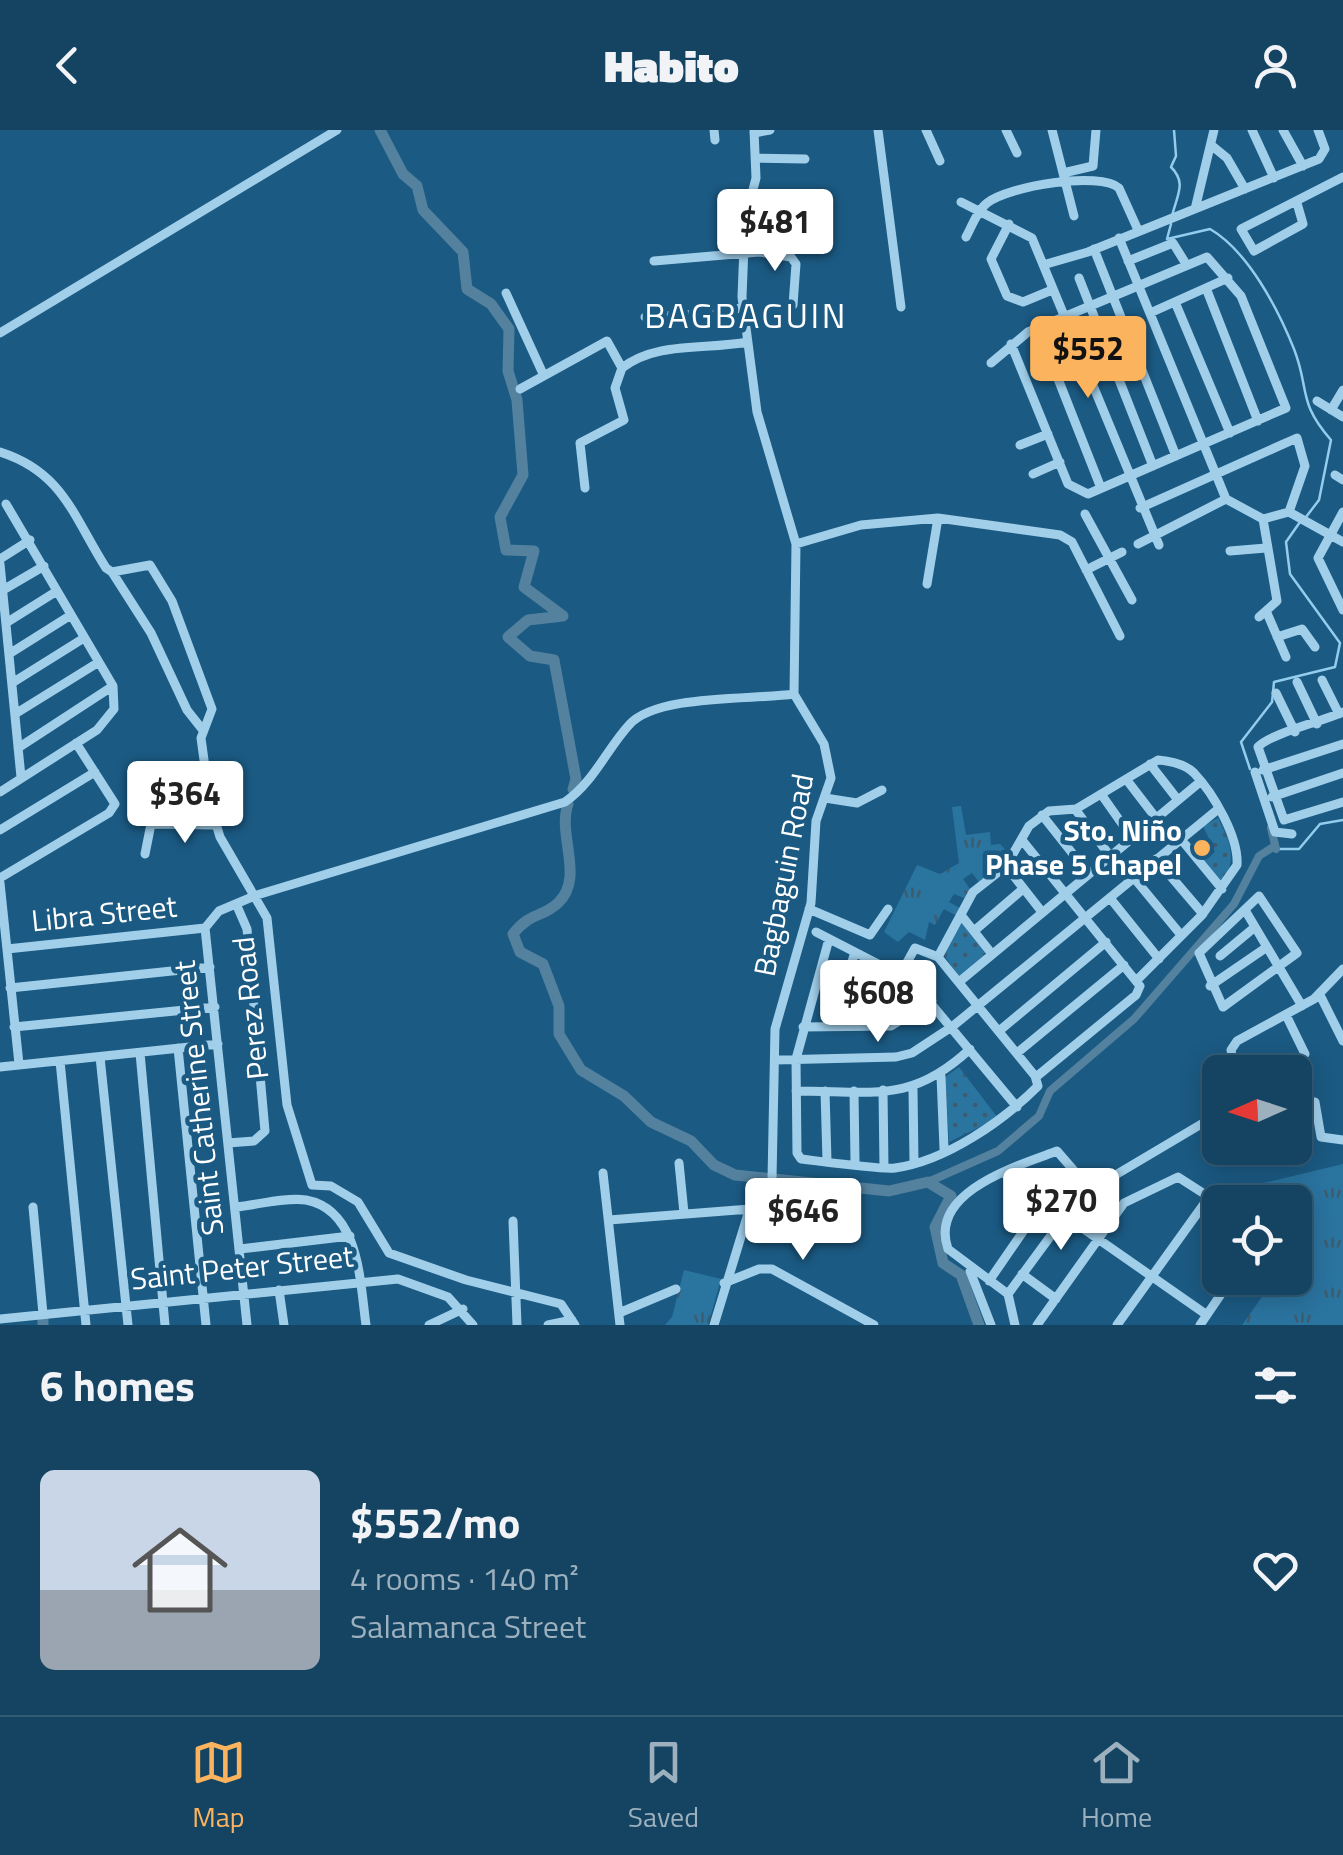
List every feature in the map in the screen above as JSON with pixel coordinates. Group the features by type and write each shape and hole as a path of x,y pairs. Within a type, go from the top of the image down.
{"street":[{"path":"0,334 337,130"},
{"path":"754,131 770,130"},
{"path":"878,130 901,307"},
{"path":"926,130 940,160"},
{"path":"1006,130 1017,153"},
{"path":"1052,130 1074,216"},
{"path":"1064,179 1094,166 1096,130"},
{"path":"1195,209 1214,130"},
{"path":"1252,130 1274,178"},
{"path":"1282,130 1303,166"},
{"path":"1043,265 1094,249 1319,159 1320,134 1334,130"},
{"name":"Bagbaguin Road","path":"714,1325 750,1209 772,1179 774,1043 809,909 816,820 825,798 830,762 794,694 796,544 756,408 748,342 744,254 755,158 754,131"},
{"path":"1210,145 1227,158 1245,188"},
{"path":"755,158 805,159"},
{"path":"1297,203 1303,224 1254,251 1241,230 1343,177"},
{"path":"966,238 980,211 1016,188 1064,179 1113,183 1124,193 1138,230"},
{"path":"961,202 1030,234 1140,508 1157,541"},
{"path":"1009,224 991,260 1008,296 1023,302 1052,290"},
{"path":"1119,238 1226,499 1263,518 1299,516 1343,542"},
{"path":"1128,260 1173,243 1186,264"},
{"path":"1094,249 1176,456"},
{"path":"654,262 744,254 794,259 793,305"},
{"path":"991,363 1011,344 1038,328 1207,258 1228,278 1245,305 1286,408 1088,494 1068,484 1011,344"},
{"path":"1080,278 1153,466"},
{"path":"1150,313 1228,278"},
{"path":"1206,288 1258,420"},
{"path":"506,293 544,376"},
{"path":"1175,302 1230,433"},
{"path":"645,317 719,313 744,307"},
{"path":"1038,328 1101,488"},
{"path":"520,389 607,341 622,368"},
{"path":"585,488 580,443 624,420 615,388 622,368 644,351 694,350 748,342"},
{"path":"1331,410 1343,390"},
{"path":"1317,401 1343,417"},
{"path":"1020,445 1048,434"},
{"path":"1140,508 1297,438 1305,466 1299,516"},
{"path":"0,452 46,472 151,633 187,710 202,729"},
{"path":"1032,474 1060,462"},
{"path":"1138,544 1157,541 1226,499"},
{"path":"0,792 97,730 114,710 113,686 6,504"},
{"path":"1342,607 1319,565 1320,551 1343,512"},
{"path":"1085,514 1132,600"},
{"path":"927,584 938,518"},
{"path":"796,544 861,525 938,518 1060,535 1072,542 1120,636"},
{"path":"1263,518 1277,601 1263,615 1286,656"},
{"path":"21,777 0,562 30,540"},
{"path":"1230,551 1266,548"},
{"path":"1086,570 1122,552"},
{"name":"Perez Road","path":"112,572 145,564 159,576 210,704 211,714 202,729 215,824 256,896 270,931 287,1105 312,1185 331,1186 358,1202 384,1249 561,1304 573,1323"},
{"path":"2,590 44,566"},
{"path":"6,623 57,591"},
{"path":"9,654 71,615"},
{"path":"1277,637 1302,628 1315,648"},
{"path":"12,683 84,638"},
{"path":"15,714 99,662"},
{"path":"1292,834 1276,832 1259,771 1258,753 1261,742 1341,713 1322,680"},
{"path":"1297,682 1317,724"},
{"path":"18,748 113,686"},
{"path":"1276,693 1295,732"},
{"name":"Saint Catherine Street","path":"247,1325 206,928 219,911 256,896 554,807 580,790 630,724 652,708 794,694"},
{"path":"19,1064 0,881 115,804 76,743"},
{"path":"1259,771 1343,744"},
{"path":"938,957 972,892 1006,866 1028,826 1042,815 1075,809 1150,764 1171,761 1192,770 1238,853 1237,865 1203,914 1138,983 1136,994 1036,1077"},
{"path":"1150,764 1178,800"},
{"path":"1259,771 1284,820 1343,802"},
{"path":"0,830 94,772"},
{"path":"1272,797 1343,773"},
{"path":"1126,779 1156,818"},
{"path":"158,786 207,782"},
{"path":"959,982 1200,782"},
{"path":"825,798 857,803 882,790"},
{"path":"1100,794 1132,838"},
{"path":"1075,809 1110,856"},
{"path":"775,1060 896,1057 912,1053 978,1006 1217,810"},
{"path":"1042,815 1088,872"},
{"path":"145,854 152,824 215,824"},
{"path":"1180,838 1222,890"},
{"path":"1022,840 1138,983"},
{"path":"1156,858 1203,914"},
{"path":"1006,866 1042,912"},
{"path":"1134,878 1181,936"},
{"path":"974,930 1023,889"},
{"path":"1110,898 1159,958"},
{"path":"1262,898 1297,953 1223,1007 1198,958 1214,939 1262,898"},
{"path":"228,1143 254,1141 266,1132 247,929 237,906"},
{"path":"809,909 870,935 888,909"},
{"path":"1245,910 1302,1006"},
{"path":"961,915 992,954"},
{"path":"1220,956 1255,927"},
{"name":"Libra Street","path":"7,950 206,928"},
{"path":"816,932 900,976 932,1001 1017,1107"},
{"path":"829,939 796,1060 797,1155 884,1168 914,1163 996,1124 1038,1086 1036,1077 938,957 915,948 900,976"},
{"path":"1214,939 1227,974"},
{"path":"1239,940 1248,960"},
{"path":"998,1030 1106,942"},
{"path":"1210,986 1267,947"},
{"path":"832,1026 854,952"},
{"path":"1017,1053 1124,965"},
{"path":"862,1026 882,966"},
{"path":"10,988 210,967"},
{"path":"1232,1055 1237,1041 1320,995 1343,969"},
{"path":"872,995 898,1003 909,1018"},
{"path":"1320,995 1343,1040"},
{"path":"802,1028 891,1026 932,1001"},
{"path":"14,1027 214,1007"},
{"path":"1286,1015 1305,1054"},
{"path":"0,1067 218,1044"},
{"path":"178,1048 206,1325"},
{"path":"796,1091 913,1089 941,1076 970,1049"},
{"path":"140,1053 165,1325"},
{"path":"100,1057 128,1325"},
{"path":"60,1060 86,1325"},
{"path":"941,1076 944,1149"},
{"path":"913,1089 914,1163"},
{"path":"884,1090 884,1168"},
{"path":"826,1091 828,1161"},
{"path":"854,1091 855,1162"},
{"path":"1312,1103 1315,1102 1321,1137 1343,1140"},
{"path":"1008,1294 1064,1215 1089,1188 1202,1123"},
{"path":"1015,1325 1008,1294 948,1249 946,1222 962,1197 1059,1151 1089,1188"},
{"path":"679,1163 684,1213"},
{"path":"602,1173 620,1325"},
{"path":"1005,1174 1207,1315"},
{"path":"1037,1325 1129,1199 1178,1177 1202,1192"},
{"path":"236,1207 310,1201 330,1212 350,1236 366,1325"},
{"path":"988,1281 1044,1202"},
{"path":"1117,1325 1202,1207"},
{"path":"34,1208 43,1314"},
{"path":"609,1220 750,1209"},
{"path":"514,1221 517,1325"},
{"path":"240,1249 350,1236"},
{"path":"398,1279 402,1255"},
{"path":"970,1268 990,1325"},
{"path":"724,1284 758,1269 772,1269 874,1325"},
{"path":"1022,1274 1056,1299"},
{"name":"Saint Peter Street","path":"0,1319 398,1279 448,1297 463,1309"},
{"path":"619,1313 676,1289"},
{"path":"279,1290 284,1325"},
{"path":"1200,1325 1221,1295"},
{"path":"430,1325 463,1309 473,1325"},
{"path":"548,1325 573,1323"}],"green space":[{"path":"961,806 966,835 990,832 991,845 1000,844 1010,855 979,882 972,873 963,879 970,889 967,899 954,894 949,902 960,908 957,916 944,909 935,925 929,922 925,940 909,932 898,942 884,932 917,865 940,874 959,863 952,807"},
{"path":"1218,818 1231,852 1221,886 1203,860 1215,852 1203,826"},
{"path":"962,922 987,952 960,978 944,955"},
{"path":"959,1067 998,1118 949,1142 945,1077"},
{"path":"1343,1164 1343,1325 1242,1325 1263,1295 1312,1295 1312,1185 1259,1184"},
{"path":"684,1270 721,1279 708,1325 665,1325 672,1317"}],"waterway":[{"path":"380,130 403,174 417,186 423,210 463,252 467,289 491,304 509,329 508,371 517,400 523,475 500,517 506,550 534,551 524,587 563,616 528,620 508,637 530,656 554,660 576,779 573,789"},
{"path":"1172,216 1180,184 1171,167 1176,156 1174,130"},
{"path":"1171,224 1167,239 1210,229 1237,251 1260,282 1287,333 1313,415 1331,440 1319,500 1306,517"},
{"path":"1250,769 1241,742 1272,702 1274,682 1335,667 1340,643 1290,574 1286,542 1300,522"},
{"path":"568,804 570,869 566,893 552,908 525,922 513,934 520,952 543,964 559,1006 559,1034 581,1070 624,1096 651,1122 691,1141 714,1165 735,1175 889,1191 928,1182 951,1196 935,1227 943,1263 961,1275 979,1325"},
{"path":"1276,849 1299,849 1320,824 1343,820"},
{"path":"928,1182 998,1151 1039,1116 1050,1091 1134,1019 1234,904 1259,856 1276,849 1271,828"},
{"path":"43,1319 43,1325"}],"place":[{"name":"Sto. Niño Phase 5 Chapel","path":"1202,848"}],"district":[{"name":"BAGBAGUIN","path":"746,316"}]}
